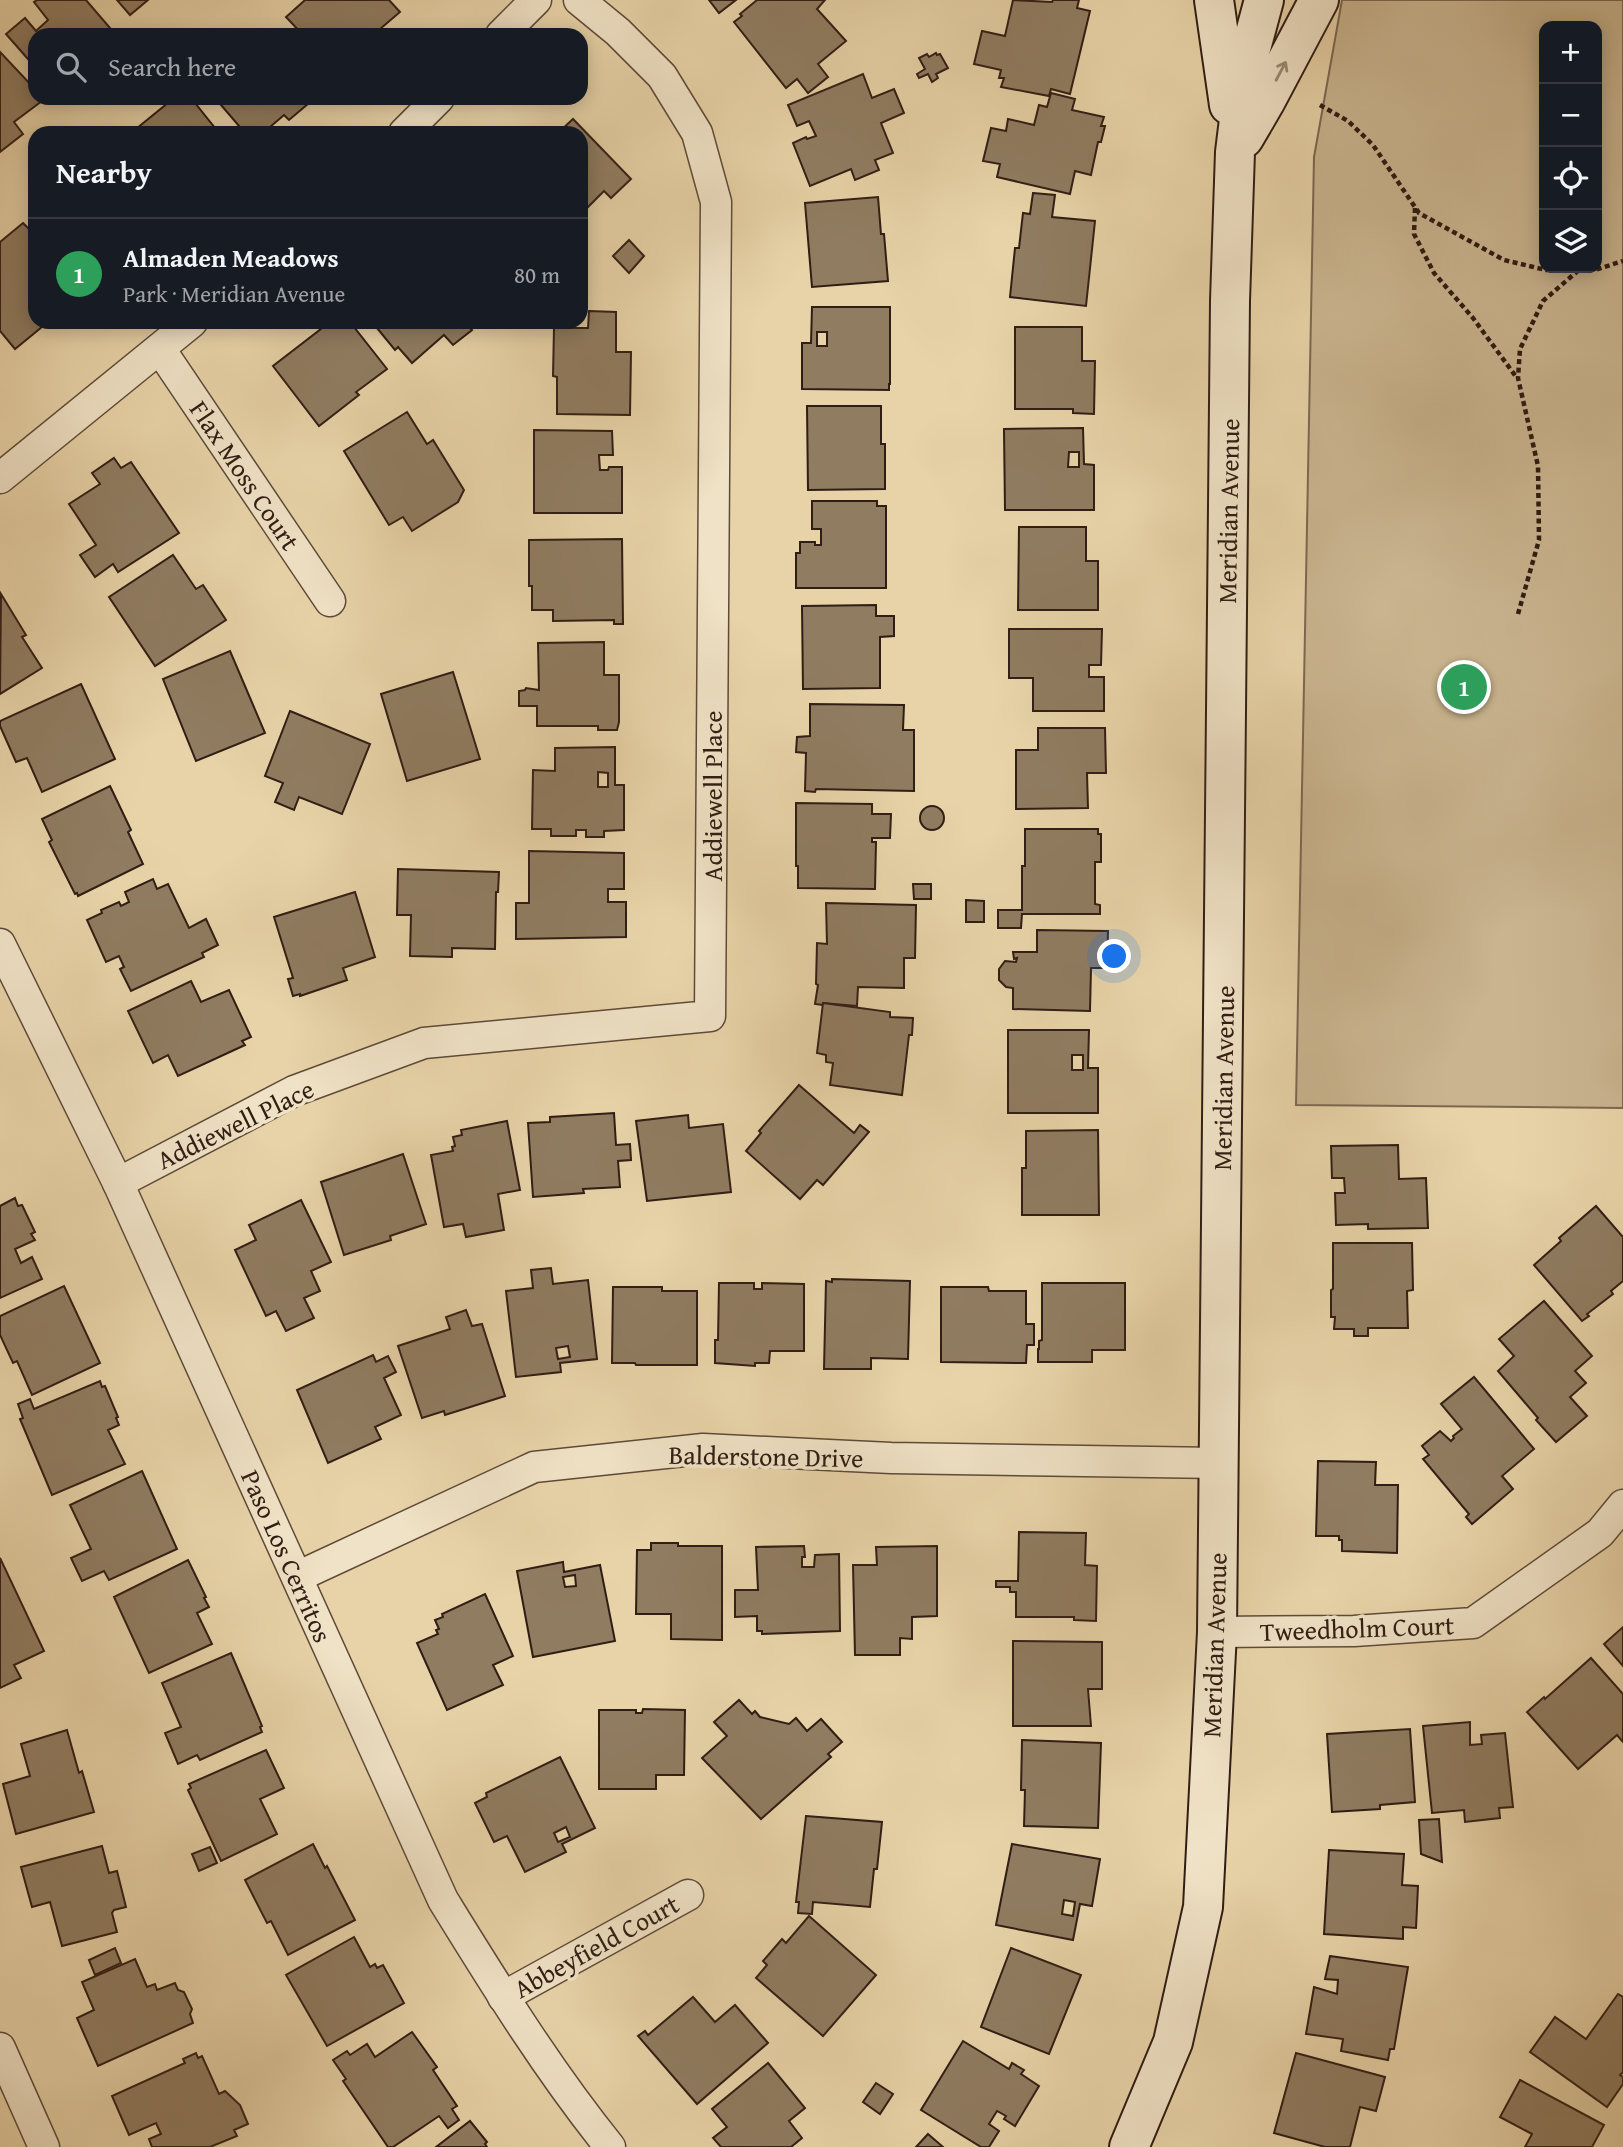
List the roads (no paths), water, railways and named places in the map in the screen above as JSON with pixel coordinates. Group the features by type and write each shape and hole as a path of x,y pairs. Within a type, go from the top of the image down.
{"street":[{"path":"508,28 536,0"},
{"name":"Addiewell Place","path":"118,1183 295,1091 425,1043 710,1016 716,202 697,133 662,76 618,32 579,0"},
{"path":"1214,0 1235,152"},
{"name":"Meridian Avenue","path":"1129,2147 1173,2042 1202,1907 1217,1632 1230,301 1235,152 1245,71 1264,0"},
{"path":"1235,152 1319,0"},
{"path":"411,126 432,105"},
{"path":"0,478 184,329"},
{"name":"Flax Moss Court","path":"160,349 330,601"},
{"name":"Paso Los Cerritos","path":"0,944 118,1183 443,1900 503,1997 576,2105 610,2147"},
{"name":"Balderstone Drive","path":"297,1577 534,1466 703,1449 891,1458 1219,1463"},
{"name":"Tweedholm Court","path":"1217,1632 1354,1631 1473,1623 1600,1533 1623,1505"},
{"name":"Abbeyfield Court","path":"503,1997 688,1895"},
{"path":"0,2048 44,2147"}],"place":[{"name":"Almaden Meadows","path":"1464,687"}]}
